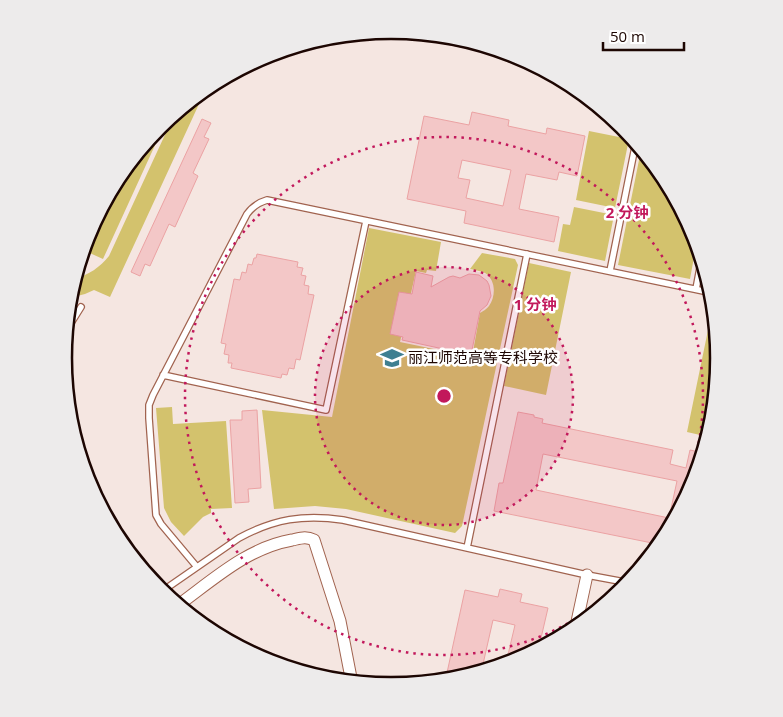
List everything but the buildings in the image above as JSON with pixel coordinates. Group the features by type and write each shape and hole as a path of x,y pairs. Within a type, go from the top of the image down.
{"street":[{"path":"184,601 249,555 275,544 308,537 314,540 340,621 351,676"},
{"path":"578,618 586,574"}],"lane":[{"path":"610,271 634,151"},
{"path":"197,567 156,516 149,405 247,214 255,205 267,200 704,291"},
{"path":"163,376 326,410 366,221"},
{"path":"467,548 527,254"},
{"path":"696,289 699,273"},
{"path":"74,318 81,307"},
{"path":"168,587 239,538 251,532 276,522 316,517 343,520 621,581"}],"shaded area":[{"path":"199,103 110,297 94,290 78,296 83,276 102,264 109,256 167,130"},
{"path":"589,131 623,138 628,144 615,208 576,200"},
{"path":"157,141 103,259 90,253 96,236 126,181"},
{"path":"640,157 668,199 687,236 694,256 690,279 618,265"},
{"path":"574,207 614,215 605,261 558,251 563,224 570,225"},
{"path":"369,228 441,242 436,271 427,270 426,273 416,271 400,342 472,357 480,313 491,302 494,288 489,276 480,271 470,269 482,253 515,259 518,265 462,526 455,533 346,509 315,506 274,509 262,410 332,417"},
{"path":"529,263 571,272 546,395 504,386"},
{"path":"710,323 711,379 705,421 701,435 687,432"},
{"path":"172,407 173,424 226,421 232,508 211,509 211,513 203,517 184,536 171,522 164,508 156,408"}],"place":[{"name":"丽江师范高等专科学校","path":"392,358"}]}
